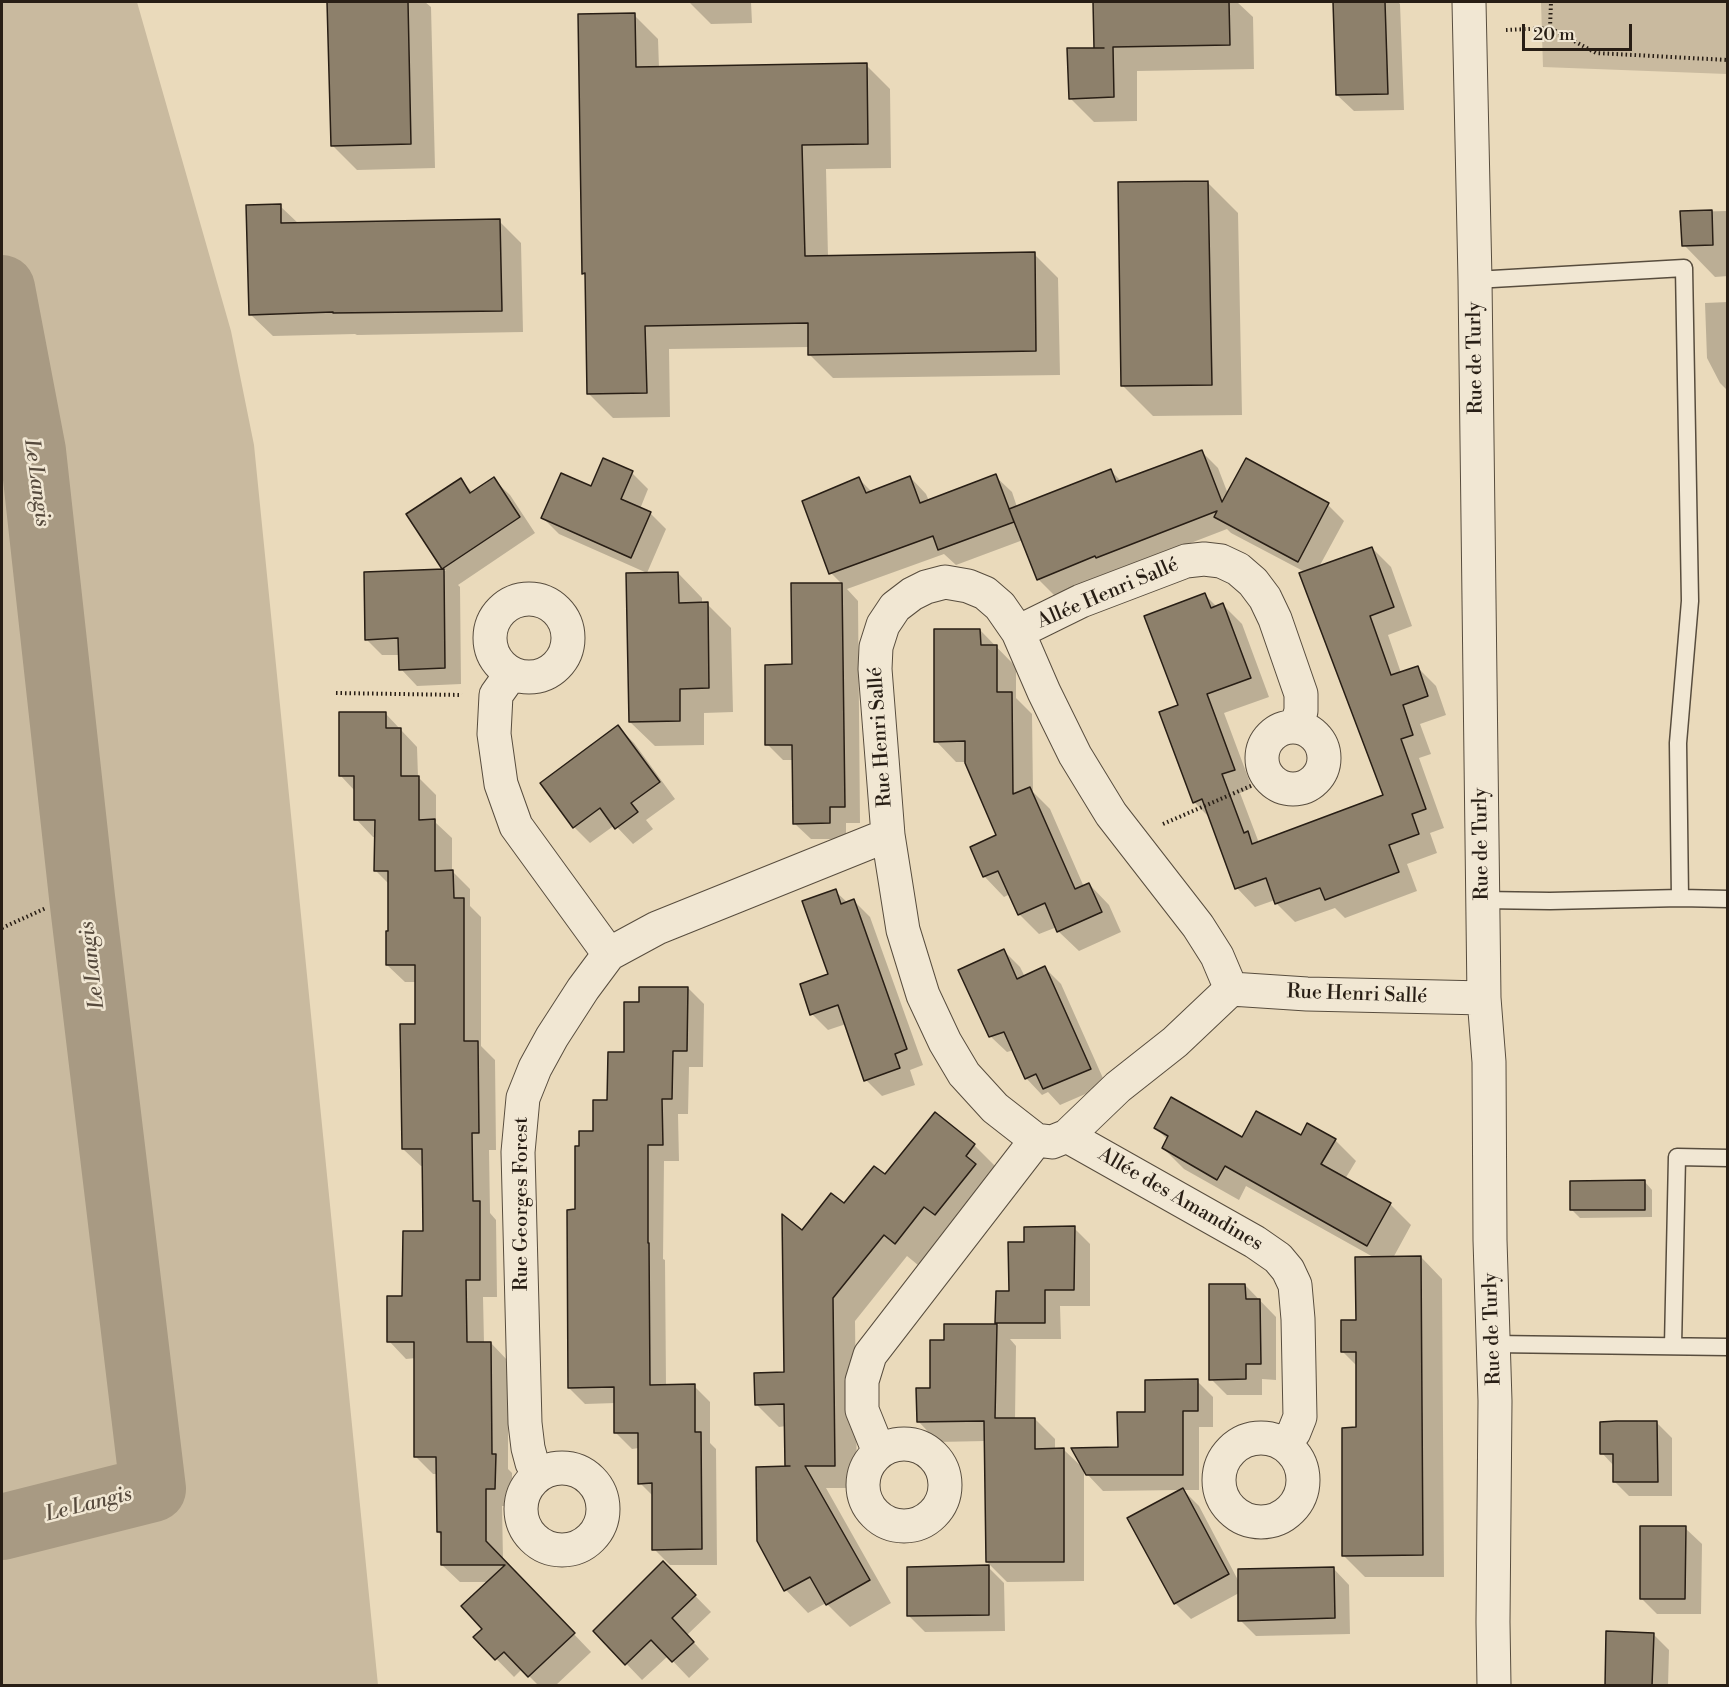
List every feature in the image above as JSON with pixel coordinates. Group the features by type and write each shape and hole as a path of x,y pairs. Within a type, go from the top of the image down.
{"street":[{"name":"Rue de Turly","path":"1469,16 1475,280 1482,900 1484,998 1489,1062 1495,1401 1494,1686"},
{"name":"Allée Henri Sallé","path":"1018,632 1081,601 1186,561 1221,561 1238,569 1253,582 1265,598 1275,619 1300,694 1301,711 1296,727"},
{"name":"Rue Henri Sallé","path":"1052,1138 995,1108 964,1074 945,1042 923,995 903,930 888,835 875,669 876,647 883,625 895,607 926,587 945,582 968,586 985,593 1000,606 1018,632 1075,755 1112,814 1198,926 1217,956 1231,988 1307,994 1484,998"},
{"path":"504,684 494,734 501,784 516,826 609,954"},
{"path":"1296,727 1314,735 1321,743 1324,764 1320,774 1313,782 1294,789 1284,787 1269,778 1263,757 1265,747 1277,732 1296,727"},
{"name":"Rue Georges Forest","path":"539,1475 530,1455 525,1423 518,1152 524,1098 535,1068 583,989 609,954 657,928 888,835"},
{"path":"879,1452 862,1410 862,1381 870,1355 1052,1138 1175,1042 1231,988"},
{"name":"Allée des Amandines","path":"1052,1138 1247,1237 1278,1258 1288,1270 1295,1285 1298,1318 1300,1417 1294,1432 1284,1445"}],"lane":[{"path":"1475,280 1684,268 1690,601 1678,743 1680,898"},
{"path":"1482,900 1728,899"},
{"path":"1673,1346 1677,1157 1728,1158"},
{"path":"1493,1344 1728,1347"}],"path":[{"path":"1550,28 1551,2"},
{"path":"1469,16 1550,28 1596,53 1728,60"},
{"path":"336,693 504,684"},
{"path":"1130,838 1269,778"},
{"path":"2,928 46,908"}],"shaded area":[{"path":"2,2 137,2 231,331 254,445 378,1685 2,1685"},
{"path":"1541,2 1727,2 1727,74 1543,67"}],"building":[{"path":"327,2 408,2 411,144 331,146"},
{"path":"1093,2 1229,2 1230,45 1113,47 1114,97 1069,99 1067,48 1094,48"},
{"path":"1333,2 1385,2 1388,94 1336,95"},
{"path":"635,13 636,67 867,63 868,144 802,145 805,256 1035,252 1036,351 808,355 808,323 645,326 647,393 587,394 585,273 582,274 578,14"},
{"path":"1208,181 1212,385 1121,386 1118,182"},
{"path":"281,204 281,223 500,219 502,311 249,315 246,205"},
{"path":"1712,210 1713,245 1682,246 1680,211"},
{"path":"1202,450 1222,502 1246,458 1329,503 1298,562 1214,517 1217,511 1037,580 1009,509 1111,469 1116,482"},
{"path":"603,458 633,471 621,499 651,512 631,558 541,518 561,473 591,486"},
{"path":"996,474 1014,522 938,550 933,536 829,574 802,501 859,477 866,493 910,476 920,503"},
{"path":"494,477 520,517 442,569 406,514 461,478 470,493"},
{"path":"1372,547 1394,607 1370,616 1391,675 1418,666 1428,696 1403,705 1413,735 1401,739 1426,809 1412,814 1419,834 1389,845 1399,872 1325,900 1320,888 1275,904 1266,878 1235,889 1202,799 1193,803 1159,712 1178,705 1144,616 1205,593 1211,608 1223,603 1251,678 1207,694 1235,770 1222,774 1244,833 1248,831 1252,844 1383,795 1299,573"},
{"path":"444,569 445,668 399,670 398,638 365,640 364,572"},
{"path":"678,572 679,603 708,602 709,688 680,689 680,721 629,722 626,573"},
{"path":"791,583 842,583 845,807 830,807 830,823 793,824 792,745 765,745 765,665 792,664"},
{"path":"934,629 980,629 981,645 997,645 997,692 1012,692 1013,794 1030,787 1075,889 1089,883 1102,912 1057,932 1045,903 1018,915 998,871 983,877 970,847 996,835 965,763 965,741 934,742"},
{"path":"339,712 386,712 386,728 401,728 401,776 419,776 419,820 435,819 435,871 453,870 454,898 464,898 464,1041 478,1041 479,1133 472,1133 473,1201 480,1201 480,1280 466,1280 467,1342 491,1342 492,1454 496,1454 495,1489 486,1489 486,1541 575,1633 528,1677 504,1652 495,1660 473,1637 482,1629 461,1606 505,1565 441,1565 441,1532 437,1532 436,1457 414,1457 414,1342 387,1342 387,1296 402,1296 403,1231 423,1231 422,1149 402,1149 400,1024 415,1024 415,965 386,965 388,871 374,871 375,820 354,820 354,776 339,776"},
{"path":"618,725 660,782 631,803 638,812 615,829 600,808 573,828 540,783"},
{"path":"836,889 841,904 854,899 907,1049 895,1054 900,1068 864,1081 838,1005 810,1015 800,984 828,974 802,901"},
{"path":"1004,949 1017,979 1045,966 1091,1069 1043,1089 1036,1074 1025,1079 1004,1032 989,1037 958,970"},
{"path":"639,987 688,987 687,1051 673,1051 672,1099 662,1099 663,1145 648,1145 650,1385 695,1384 695,1432 701,1432 702,1549 652,1550 652,1483 638,1484 638,1433 614,1433 614,1387 568,1388 567,1210 575,1209 575,1146 579,1146 579,1131 593,1131 593,1100 607,1100 608,1052 624,1052 624,1002 639,1002"},
{"path":"1171,1097 1242,1137 1256,1111 1301,1135 1307,1123 1336,1139 1321,1164 1391,1203 1367,1246 1225,1166 1217,1180 1162,1148 1168,1136 1154,1128"},
{"path":"935,1112 975,1144 966,1156 976,1164 935,1215 924,1207 895,1244 884,1235 833,1298 835,1466 805,1466 870,1580 826,1605 810,1577 784,1591 757,1541 756,1467 790,1466 785,1466 784,1404 755,1405 754,1373 784,1372 782,1214 802,1230 831,1193 844,1203 874,1166 885,1174"},
{"path":"1645,1180 1645,1210 1570,1210 1570,1181"},
{"path":"1075,1226 1074,1290 1045,1290 1045,1323 995,1323 996,1291 1009,1291 1008,1242 1024,1242 1024,1227"},
{"path":"1421,1256 1423,1555 1342,1556 1342,1428 1356,1427 1356,1352 1341,1352 1341,1320 1356,1320 1355,1257"},
{"path":"1209,1284 1245,1284 1246,1299 1260,1299 1261,1364 1246,1364 1246,1379 1209,1380"},
{"path":"944,1324 997,1324 995,1418 1035,1418 1035,1449 1064,1448 1064,1562 986,1562 984,1421 917,1422 916,1388 930,1388 930,1340 944,1340"},
{"path":"1198,1379 1198,1411 1183,1411 1183,1475 1086,1475 1071,1448 1118,1447 1117,1412 1145,1412 1145,1380"},
{"path":"1657,1421 1658,1482 1613,1482 1613,1454 1600,1454 1600,1422"},
{"path":"1183,1488 1229,1574 1174,1604 1127,1518"},
{"path":"1640,1526 1686,1526 1685,1599 1640,1599"},
{"path":"663,1561 696,1595 672,1618 694,1642 672,1662 651,1640 625,1665 593,1631"},
{"path":"989,1565 989,1615 907,1616 907,1567"},
{"path":"1334,1567 1335,1618 1238,1621 1238,1569"},
{"path":"1606,1631 1654,1633 1652,1686 1605,1686"}],"waterway":[{"name":"Le Langis","path":"2,288 33,451 82,897 153,1489 2,1527"}]}
